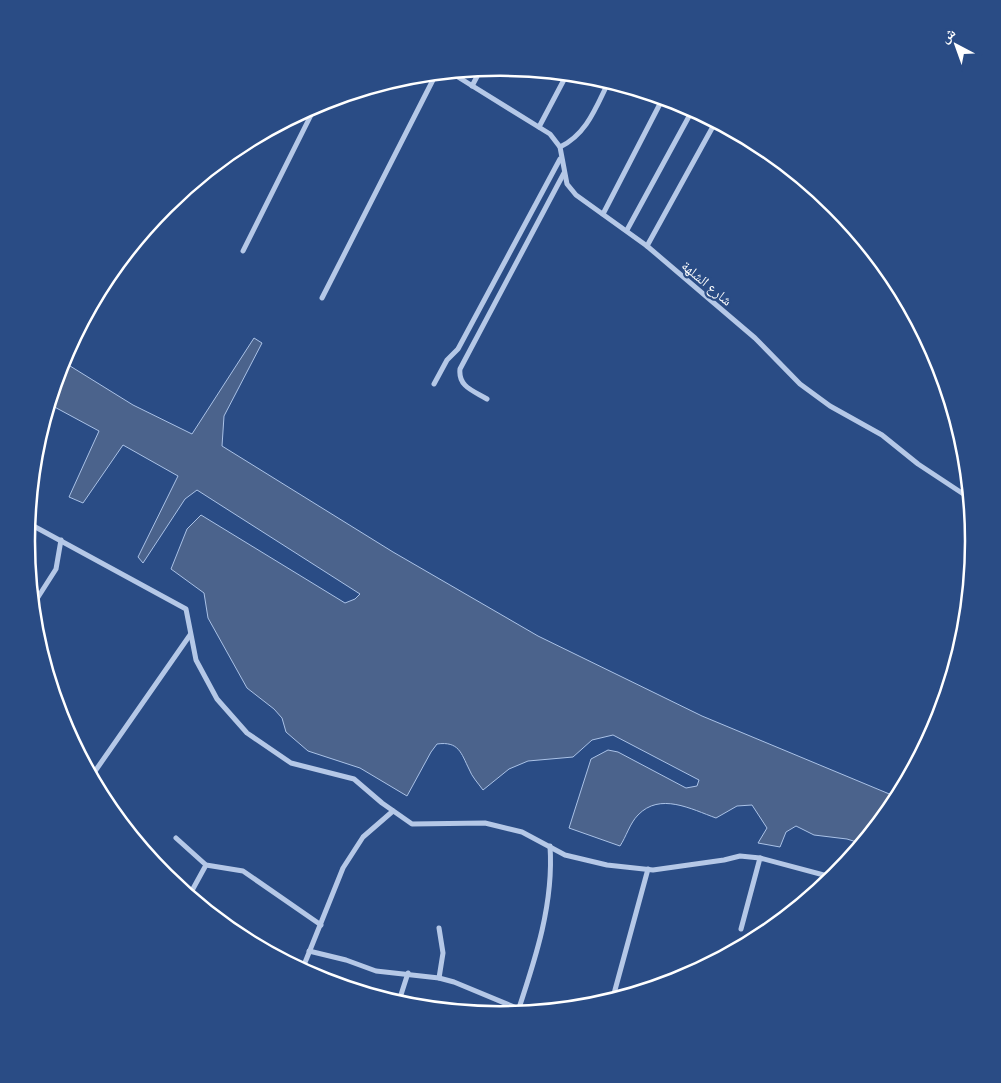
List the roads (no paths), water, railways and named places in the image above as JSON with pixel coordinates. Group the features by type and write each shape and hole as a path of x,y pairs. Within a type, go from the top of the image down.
{"street":[{"path":"472,86 477,77"},
{"path":"460,78 550,134 560,147 570,142 582,130 605,88"},
{"path":"322,298 432,81"},
{"path":"539,127 564,81"},
{"path":"603,214 660,104"},
{"path":"627,230 689,116"},
{"path":"243,251 310,117"},
{"path":"647,246 712,127"},
{"name":"شارع الشلهة","path":"560,147 560,159 566,184 576,194 647,246 755,338 800,384 830,406 882,435 918,464 963,494"},
{"path":"434,384 447,360 458,349 560,159"},
{"path":"487,399 463,386 459,377 460,369 564,173"},
{"path":"35,527 186,609 196,660 217,699 247,733 292,763 354,780 412,824 485,823 522,832 565,855 583,860 648,870 724,860 740,856 760,858 825,875"},
{"path":"38,595 56,569 61,540"},
{"path":"96,772 190,635"},
{"path":"304,964 343,868 363,837 393,811"},
{"path":"176,838 206,865 243,871 321,925"},
{"path":"520,1006 540,944 550,885 550,846"},
{"path":"741,929 760,858"},
{"path":"192,890 206,865"},
{"path":"614,993 648,870"},
{"path":"439,928 443,952 439,978"},
{"path":"309,951 346,960 376,971 439,978 508,1007"},
{"path":"401,996 408,974"}],"water":[{"path":"254,338 262,343 224,416 222,446 393,552 538,636 702,716 891,795 856,842 814,835 796,826 786,832 780,847 758,843 767,828 752,805 737,806 716,818 676,804 666,803 656,804 638,815 620,846 569,828 591,759 608,750 618,752 686,788 697,786 699,780 613,735 592,740 573,757 528,761 509,769 483,790 455,746 437,744 407,796 360,768 308,751 286,732 282,718 274,709 247,688 208,618 204,593 171,569 187,529 201,515 345,603 355,599 360,594 197,490 185,499 143,563 138,557 178,476 123,445 83,503 69,497 99,431 55,407 69,365 133,405 192,434"}]}
